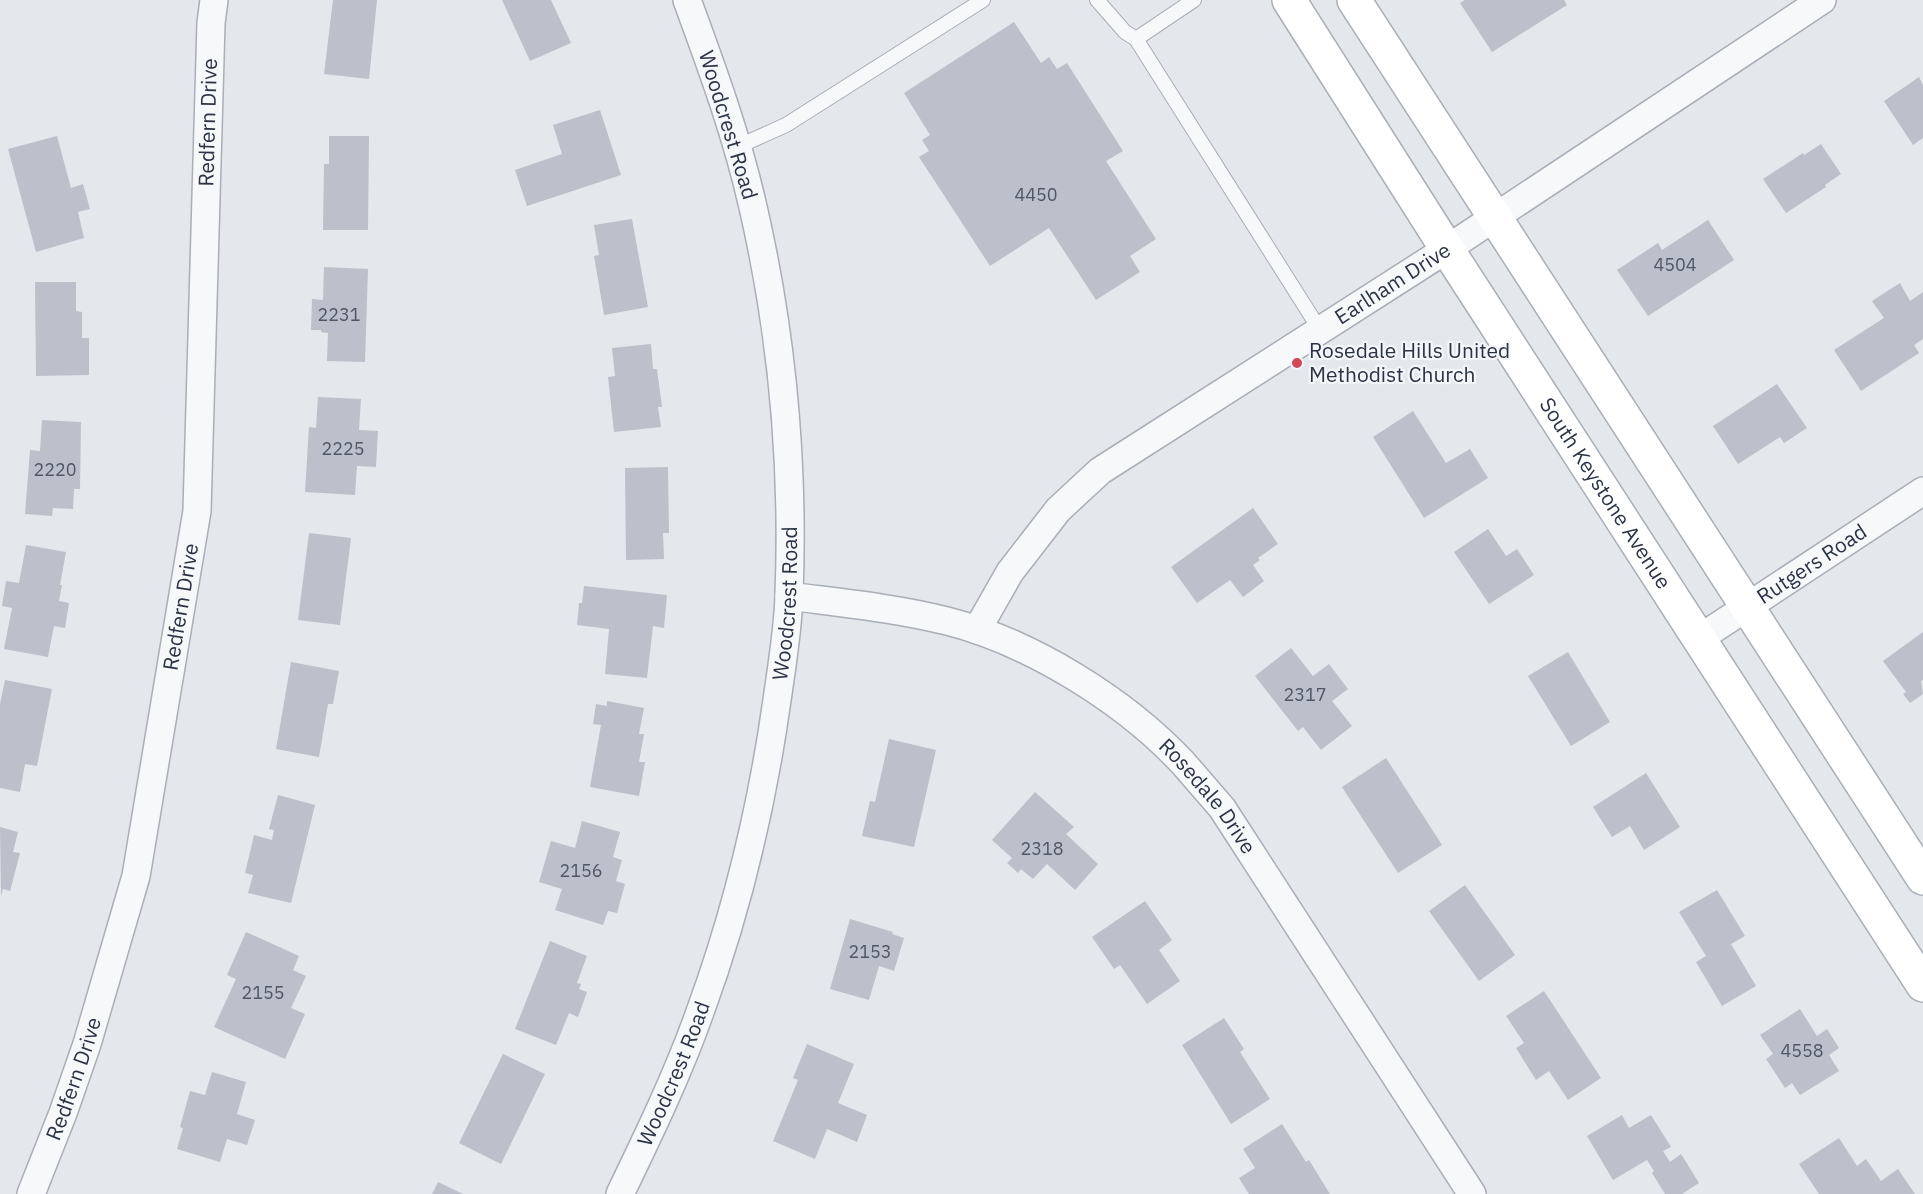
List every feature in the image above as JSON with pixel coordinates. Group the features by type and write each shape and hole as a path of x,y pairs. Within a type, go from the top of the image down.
{"main road":[{"name":"South Keystone Avenue","path":"1289,0 1447,249 1923,985"},
{"path":"1354,0 1923,878"}],"street":[{"name":"Redfern Drive","path":"31,1194 87,1044 129,905 136,876 135,868 197,511 211,23 214,0"},
{"name":"Woodcrest Road","path":"621,1194 696,1024 727,932 750,850 768,766 789,596 788,456 779,356 764,259 737,147 713,69 687,0"},
{"name":"Earlham Drive","path":"977,630 1010,572 1044,527 1058,510 1100,471 1447,249 1822,0"},
{"name":"Rutgers Road","path":"1700,638 1923,491"},
{"name":"Rosedale Drive","path":"789,596 904,612 977,630 1029,652 1080,681 1124,712 1182,762 1222,808 1472,1194"}],"lane":[{"path":"737,147 786,125 983,0"},
{"path":"1097,0 1125,32 1136,39 1320,330"},
{"path":"1136,39 1194,0"}],"building":[{"path":"333,0 377,0 369,79 324,74"},
{"path":"502,0 551,0 571,43 530,61"},
{"path":"1465,0 1564,0 1567,5 1492,52 1460,3"},
{"path":"1014,22 1041,63 1049,57 1057,69 1067,63 1123,151 1106,161 1156,239 1130,256 1140,272 1096,300 1049,228 990,266 919,157 929,151 922,140 930,135 904,93"},
{"path":"1919,77 1923,85 1923,138 1913,145 1884,101"},
{"path":"600,110 621,175 527,206 515,170 562,154 553,125"},
{"path":"57,136 71,188 83,184 90,209 78,212 84,238 36,252 8,149"},
{"path":"329,136 369,136 368,230 323,230 324,164 329,164"},
{"path":"1821,144 1841,174 1825,185 1826,187 1786,213 1763,179"},
{"path":"632,219 648,307 604,315 594,256 599,255 594,225"},
{"path":"1708,220 1734,260 1648,316 1617,270 1658,243 1662,250"},
{"path":"324,267 368,269 365,362 327,361 328,333 311,330 312,299 323,300"},
{"path":"35,282 76,282 76,311 82,312 82,338 89,338 89,375 36,376"},
{"path":"1900,283 1910,301 1923,292 1923,339 1914,345 1919,353 1861,391 1834,350 1884,318 1872,301"},
{"path":"651,344 653,369 657,369 662,407 658,407 661,427 614,432 608,377 615,376 612,348"},
{"path":"1777,384 1807,428 1784,443 1780,437 1738,464 1713,426"},
{"path":"318,397 361,399 359,430 378,431 376,467 357,466 355,495 305,492 309,427 316,428"},
{"path":"1413,411 1446,463 1470,449 1488,478 1424,518 1373,437"},
{"path":"42,420 81,422 80,489 74,489 73,509 53,508 52,516 25,514 30,450 40,451"},
{"path":"668,467 669,533 663,533 664,559 626,560 625,468"},
{"path":"1253,508 1278,544 1258,558 1260,560 1253,565 1264,581 1243,597 1230,580 1197,603 1171,567"},
{"path":"1488,529 1506,556 1517,549 1534,575 1489,604 1454,552"},
{"path":"309,533 351,538 340,625 298,620"},
{"path":"26,545 66,552 59,601 69,603 65,628 54,626 48,657 4,649 12,608 2,606 6,581 19,583"},
{"path":"584,586 667,595 664,628 653,626 647,678 605,674 609,629 577,625 579,603 582,603"},
{"path":"1923,632 1923,680 1921,681 1923,694 1910,703 1903,694 1906,692 1883,661"},
{"path":"1291,648 1313,676 1329,664 1348,689 1332,701 1352,726 1321,750 1303,727 1298,731 1255,676"},
{"path":"1568,652 1610,722 1571,746 1528,676"},
{"path":"291,662 339,671 333,704 328,704 319,757 276,749"},
{"path":"5,680 52,689 37,766 25,764 20,792 0,788 0,704"},
{"path":"607,701 644,708 639,734 644,734 639,762 645,762 639,796 590,787 601,725 593,724 596,704 607,706"},
{"path":"889,739 936,750 914,847 862,836 870,801 875,802"},
{"path":"1386,758 1442,845 1398,873 1342,787"},
{"path":"1646,773 1680,827 1644,850 1630,826 1612,837 1593,807"},
{"path":"1035,792 1074,827 1066,834 1098,864 1075,890 1047,864 1033,879 1021,869 1018,873 1007,863 1012,858 992,840"},
{"path":"278,795 315,805 291,903 248,893 253,875 245,873 254,835 272,840 274,830 269,829"},
{"path":"582,821 620,832 613,857 622,860 616,881 625,884 617,913 608,911 603,925 555,910 562,889 539,882 551,841 575,848"},
{"path":"0,827 18,832 13,852 20,853 10,891 3,889 1,896"},
{"path":"1465,885 1515,955 1479,981 1429,911"},
{"path":"1717,890 1745,936 1731,944 1756,986 1722,1006 1696,962 1706,956 1679,912"},
{"path":"1145,901 1172,940 1159,950 1180,981 1147,1004 1120,965 1114,969 1092,937"},
{"path":"850,919 893,932 892,934 904,938 894,971 879,966 869,1000 830,989"},
{"path":"246,932 299,956 293,970 306,976 291,1008 305,1014 285,1059 214,1027 236,979 227,975"},
{"path":"550,941 587,956 577,983 581,984 579,989 587,992 578,1017 569,1013 556,1045 515,1029"},
{"path":"1544,991 1601,1078 1568,1100 1549,1071 1536,1080 1516,1048 1524,1043 1506,1016"},
{"path":"1800,1009 1817,1036 1827,1029 1839,1048 1829,1055 1839,1071 1800,1095 1792,1083 1785,1088 1766,1059 1773,1054 1760,1035"},
{"path":"1224,1018 1244,1049 1240,1052 1270,1099 1231,1124 1182,1045"},
{"path":"807,1044 854,1064 838,1103 867,1115 857,1142 827,1129 815,1159 773,1141 798,1080 793,1078"},
{"path":"503,1054 545,1074 501,1164 459,1143"},
{"path":"212,1072 246,1082 237,1114 255,1120 247,1145 227,1139 220,1162 177,1149 183,1128 180,1127 190,1091 205,1095"},
{"path":"1622,1115 1629,1128 1651,1115 1671,1147 1663,1151 1670,1162 1681,1154 1699,1183 1682,1194 1665,1194 1647,1160 1613,1180 1587,1136"},
{"path":"1282,1124 1306,1162 1309,1160 1330,1194 1249,1194 1239,1178 1255,1168 1243,1149"},
{"path":"1839,1138 1857,1166 1866,1159 1881,1181 1898,1169 1915,1194 1819,1194 1799,1164"},
{"path":"438,1182 463,1194 432,1194"}],"place":[{"name":"Rosedale Hills United Methodist Church","path":"1297,363"}]}
